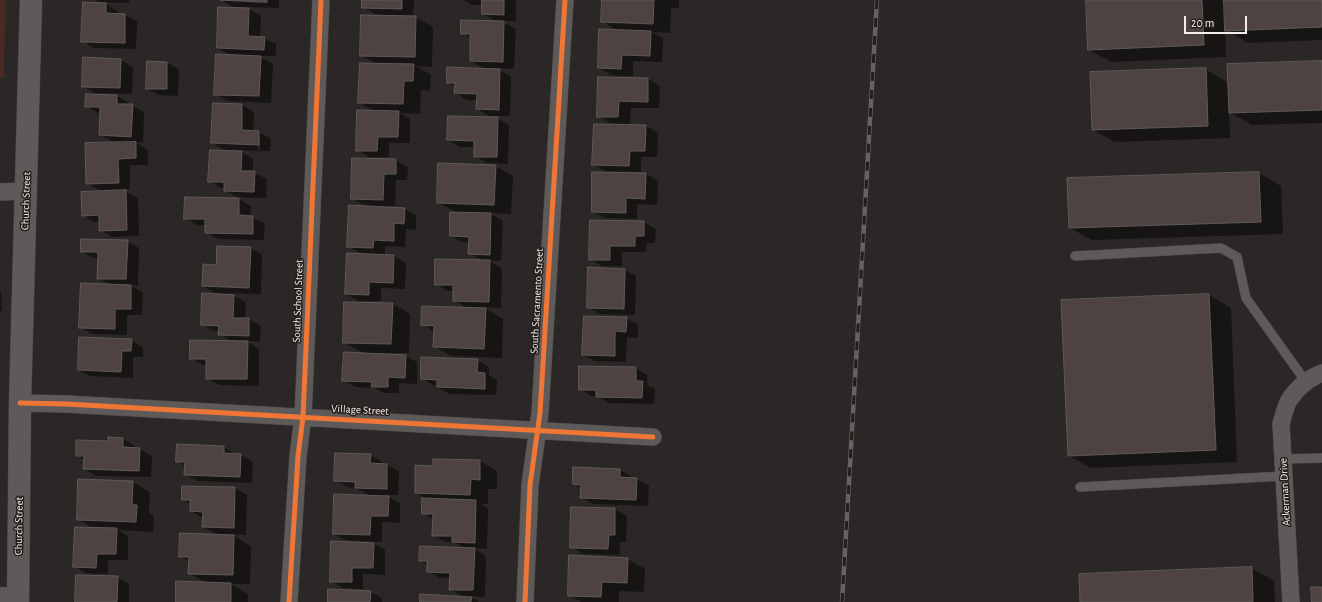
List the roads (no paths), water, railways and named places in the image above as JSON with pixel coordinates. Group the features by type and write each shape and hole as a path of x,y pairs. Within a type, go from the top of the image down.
{"street":[{"name":"Church Street","path":"12,597 20,403 31,0"},
{"name":"South School Street","path":"289,602 298,456 303,417 321,0"},
{"name":"South Sacramento Street","path":"525,602 530,485 540,413 565,0"},
{"path":"0,192 26,191"},
{"path":"1303,385 1316,375 1322,373"},
{"name":"Ackerman Drive","path":"1291,602 1281,424 1287,403 1303,385"},
{"name":"Village Street","path":"20,403 66,404 653,437"}],"lane":[{"path":"1075,256 1221,248 1237,257 1246,298 1303,385"},
{"path":"1283,459 1322,458"},
{"path":"1080,487 1284,476"}],"railway":[{"path":"842,602 877,0"}]}
